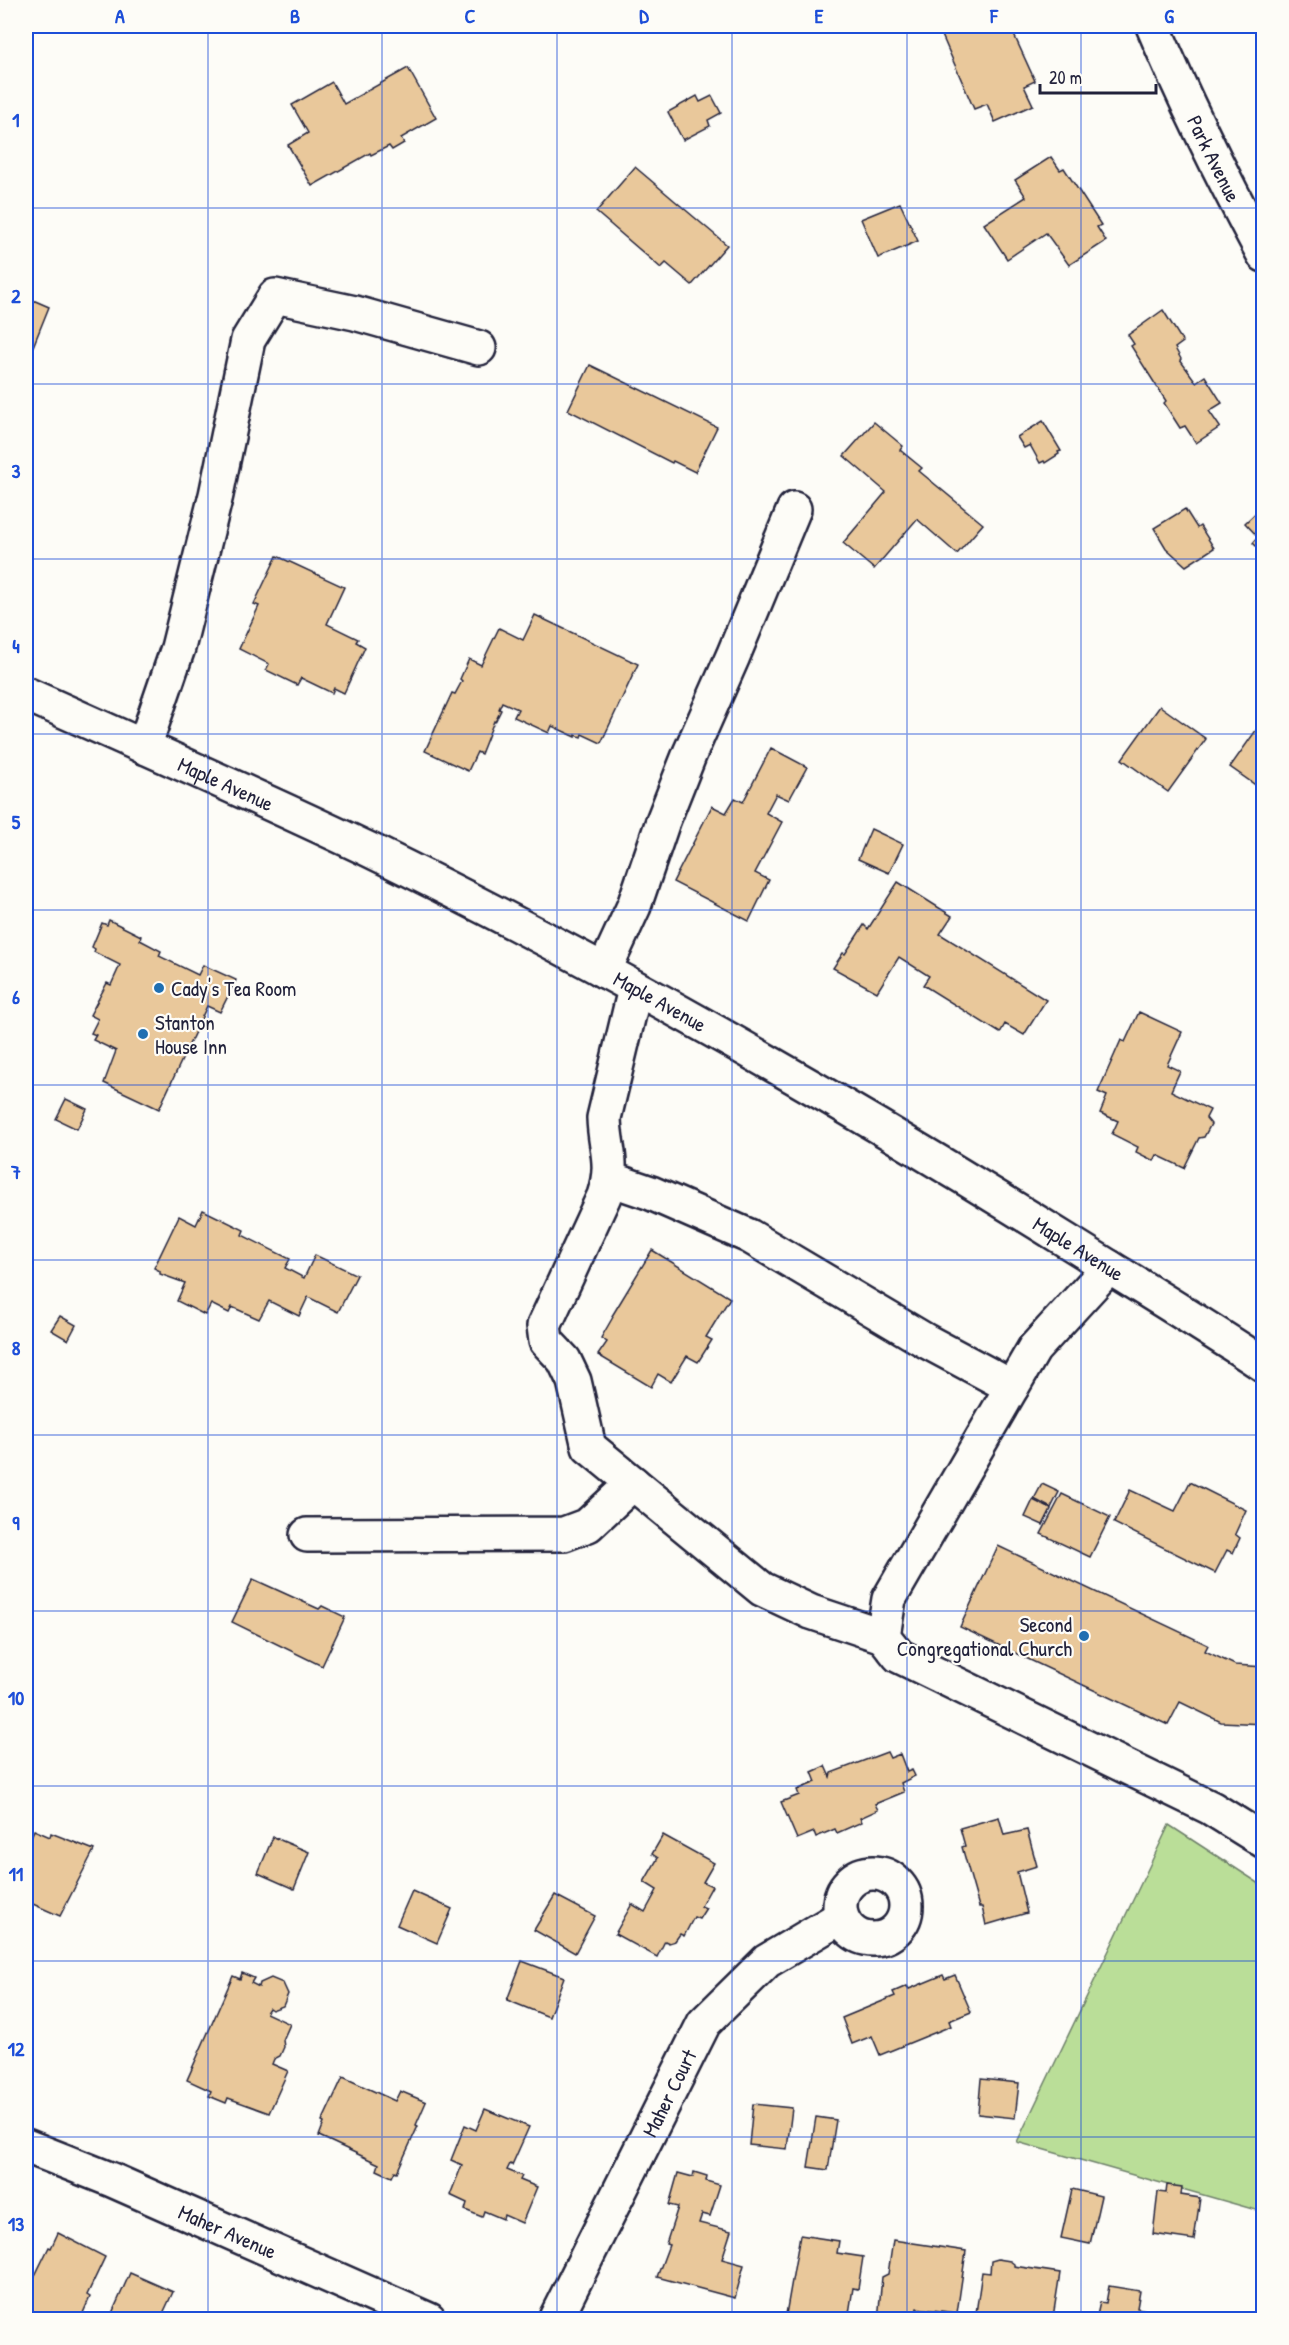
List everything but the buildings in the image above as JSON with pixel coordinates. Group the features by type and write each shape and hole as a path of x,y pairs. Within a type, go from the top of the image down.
{"main road":[{"name":"Park Avenue","path":"1153,26 1179,87 1263,255"},
{"path":"144,747 178,648 216,495 248,340 275,296 355,312 479,348"},
{"path":"604,971 634,906 663,821 690,753 794,509"},
{"name":"Maple Avenue","path":"26,694 240,788 376,854 604,971 796,1076 1109,1267 1263,1365"},
{"path":"635,989 604,1118 611,1159 609,1179 604,1196 544,1326 546,1341 564,1360 574,1381 589,1447 762,1589 811,1612 883,1635 899,1656 1211,1808 1263,1841"},
{"path":"609,1179 651,1193 749,1236 926,1341 1012,1387"},
{"path":"883,1635 889,1599 1034,1348 1109,1267"},
{"path":"307,1535 564,1534 588,1525 633,1483"},
{"name":"Maher Court","path":"555,2319 704,2023 767,1961 841,1917"},
{"name":"Maher Avenue","path":"26,2146 112,2180 429,2319"}],"green space":[{"path":"1169,1825 1263,1886 1263,2212 1017,2142"}],"place":[{"name":"Cady's Tea Room","path":"159,988"},
{"name":"Stanton House Inn","path":"143,1034"},
{"name":"Second Congregational Church","path":"1084,1636"}]}
